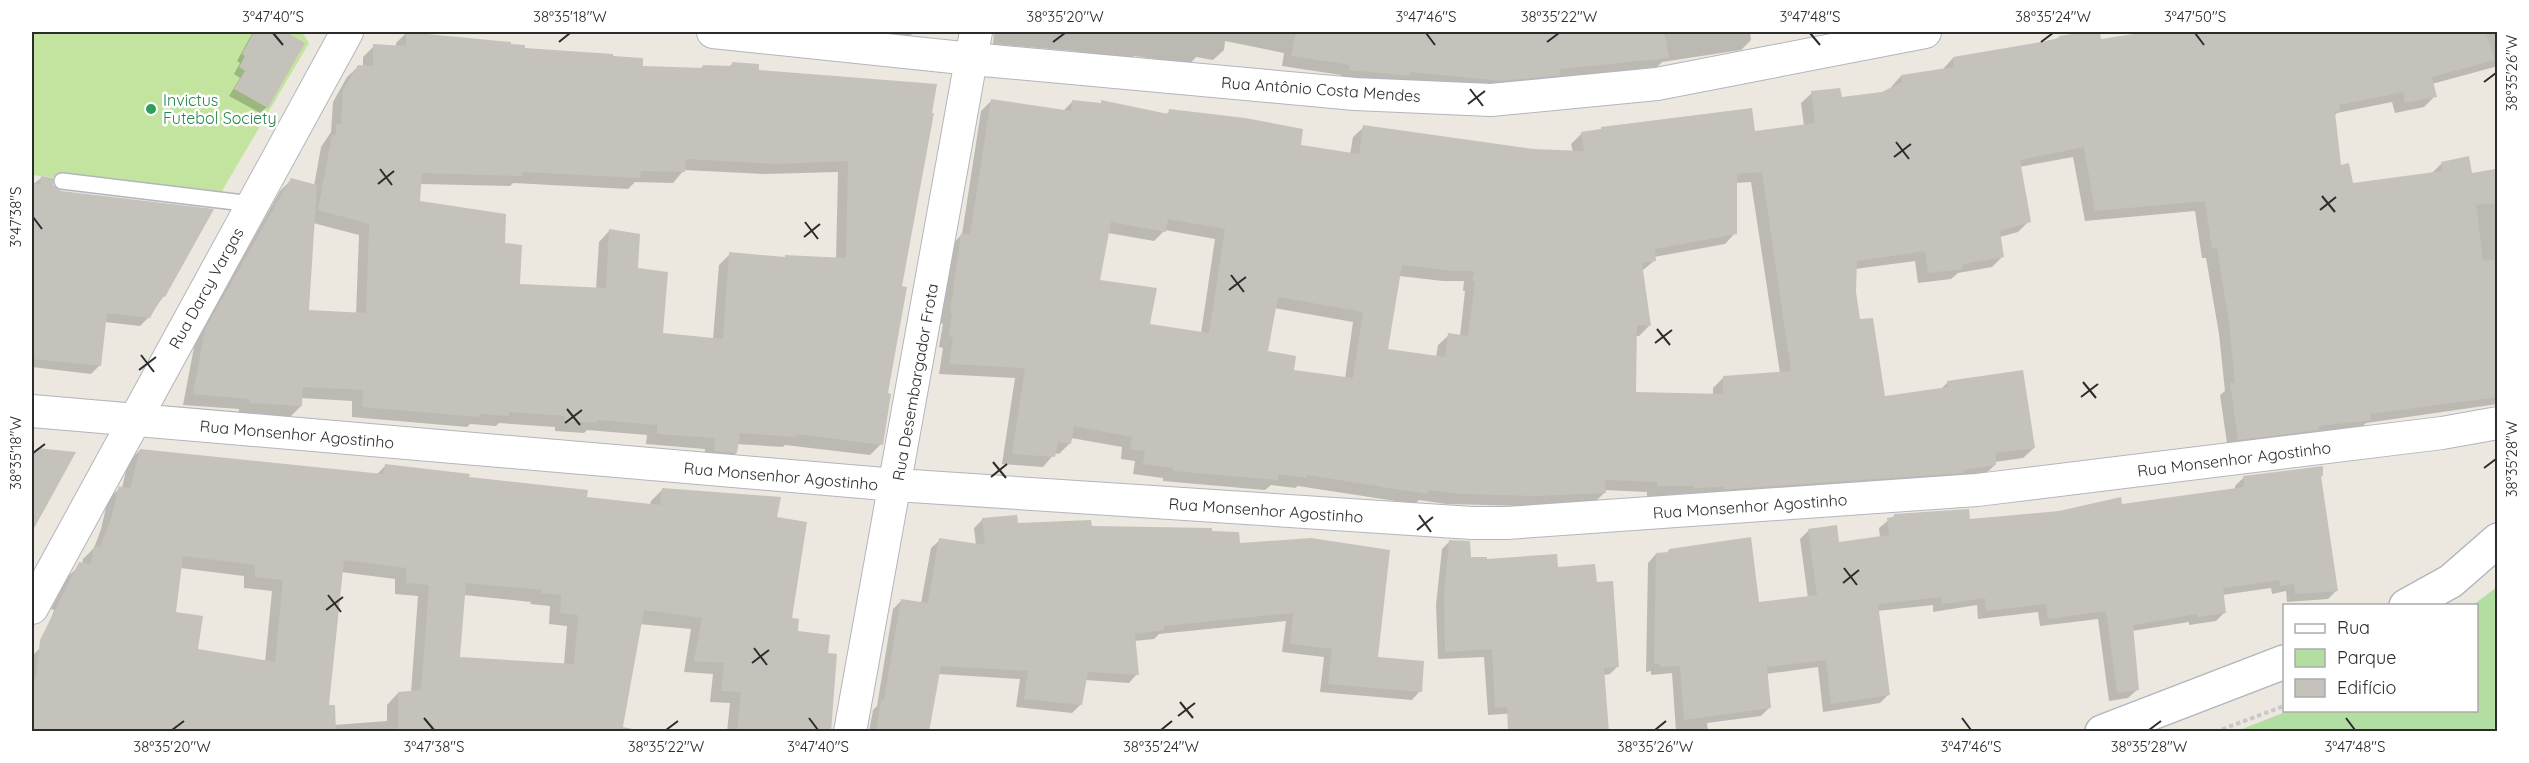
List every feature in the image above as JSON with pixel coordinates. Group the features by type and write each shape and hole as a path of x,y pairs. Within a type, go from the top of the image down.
{"main road":[{"path":"2410,604 2451,581 2498,540"},
{"path":"2102,732 2283,662"}],"street":[{"name":"Rua Darcy Vargas","path":"32,608 347,32"},
{"name":"Rua Antônio Costa Mendes","path":"712,32 974,45 1355,94 1491,100 1657,84 1843,40 1925,32"},
{"name":"Rua Desembargador Frota","path":"850,732 974,45"},
{"name":"Rua Monsenhor Agostinho","path":"32,411 896,486 1472,523 1507,523 1977,490 2442,433 2498,423"}],"lane":[{"path":"62,181 252,204"}],"path":[{"path":"2215,732 2283,706"}],"green space":[{"name":"Invictus Futebol Society","path":"32,32 302,32 309,43 219,196 32,175"},
{"path":"2497,587 2497,727 2488,732 2237,731 2285,712 2478,712 2478,604 2474,604"}],"building":[{"path":"254,32 286,32 305,43 268,108 234,89 245,71 239,67 245,56 242,54"},
{"path":"406,32 511,42 511,44 525,45 525,48 643,58 643,66 703,68 703,65 732,66 732,62 759,64 759,70 937,84 932,113 934,113 902,286 907,287 888,393 891,394 883,445 796,434 795,437 740,433 737,453 714,451 715,438 657,434 657,425 597,420 597,423 565,421 565,416 509,412 509,416 480,414 479,417 362,407 363,390 303,387 302,406 249,403 249,399 193,394 205,329 291,178 317,185 309,310 366,313 369,224 318,210 332,135 336,135 336,125 341,124 343,90 358,65 373,66 373,44 406,46","holes":["686,159 778,164 848,161 846,258 785,255 785,257 729,252 723,339 663,333 668,272 638,268 640,234 609,229 606,288 520,284 522,245 505,243 506,214 420,201 422,173 522,176 522,172 640,178 641,171 685,172"]},
{"path":"1296,32 1664,32 1669,58 1560,69 1560,75 1502,81 1410,72 1410,76 1349,70 1350,65 1291,56"},
{"path":"2086,32 2100,32 2101,39 2147,32 2486,32 2495,60 2432,77 2437,97 2405,103 2403,92 2339,105 2340,111 2335,112 2341,165 2349,163 2353,183 2442,171 2441,162 2469,156 2472,173 2495,169 2498,203 2476,205 2483,261 2498,259 2498,397 2370,414 2371,420 2319,426 2319,430 2238,440 2230,383 2235,383 2229,323 2217,248 2212,249 2205,201 2095,211 2084,147 2020,160 2031,222 2000,231 2004,257 1963,264 1963,269 1928,273 1925,251 1857,261 1856,292 1860,319 1873,318 1885,396 1948,387 1947,381 2023,370 2035,448 1996,453 1996,465 1963,470 1964,473 1729,489 1657,486 1657,482 1605,480 1606,493 1536,496 1458,494 1428,490 1427,494 1307,475 1307,478 1278,474 1278,480 1173,471 1173,468 1143,464 1145,451 1130,449 1132,437 1074,426 1071,444 1058,442 1055,457 1012,454 1025,368 949,364 953,338 949,336 952,313 950,313 961,233 970,235 991,99 1071,111 1072,100 1101,103 1101,100 1168,114 1169,109 1245,118 1303,129 1301,145 1359,154 1363,125 1533,149 1584,151 1581,132 1601,129 1601,127 1752,108 1755,131 1815,123 1811,91 1840,88 1842,97 1882,92 1902,82 1901,75 1954,67 1953,57 2041,42 2059,38 2059,36","holes":["1762,172 1791,371 1723,376 1723,394 1636,392 1637,325 1651,326 1642,263 1656,261 1655,249 1737,234 1737,174","1168,219 1225,229 1209,333 1150,324 1157,288 1100,280 1111,222 1166,232","1402,265 1474,271 1472,281 1475,281 1468,336 1448,333 1445,357 1388,349","1278,297 1363,312 1353,378 1294,370 1296,356 1268,351"]},
{"path":"41,176 53,178 53,185 61,191 214,209 165,297 162,296 150,318 107,313 101,366 32,359 32,183 40,184"},
{"path":"37,448 76,452 32,532 32,453 36,454"},
{"path":"140,449 383,474 385,464 470,474 469,477 588,490 587,497 660,505 662,488 781,497 777,517 807,522 792,618 799,619 798,631 830,635 828,653 837,654 831,732 737,732 741,692 721,691 724,663 694,661 702,618 644,610 622,732 398,732 398,692 421,690 429,585 406,583 406,568 344,560 329,705 335,705 336,732 32,732 32,678 36,679 40,640 79,562 91,564 94,546 100,547 112,516 119,486 130,489","holes":["183,556 255,565 255,577 283,580 275,662 198,649 203,616 176,612","466,583 542,590 541,593 561,595 560,613 578,615 574,664 460,657"]},
{"path":"2323,466 2323,476 2321,476 2338,591 2295,594 2294,584 2280,586 2279,580 2223,588 2226,613 2197,617 2197,614 2133,625 2139,690 2117,693 2106,611 2048,619 2046,604 1986,611 1985,598 1942,604 1941,597 1878,604 1890,695 1831,704 1826,660 1767,667 1771,708 1684,720 1680,666 1660,667 1659,663 1654,664 1656,553 1669,552 1669,549 1751,537 1759,602 1817,595 1808,529 1837,525 1839,542 1889,535 1887,518 1894,517 1894,514 1969,509 1970,519 2059,511 2121,497 2122,504 2244,487 2243,476"},
{"path":"1017,515 1018,523 1091,520 1092,526 1212,528 1212,531 1239,532 1240,543 1311,538 1390,550 1378,657 1424,661 1422,692 1328,684 1332,649 1290,644 1293,613 1164,626 1164,630 1135,634 1139,675 1088,672 1082,705 1024,699 1028,671 941,666 929,732 876,732 881,700 884,700 901,599 928,603 939,538 985,545 982,518"},
{"path":"1449,540 1470,541 1471,557 1487,557 1487,559 1557,554 1558,567 1595,564 1597,582 1613,581 1619,667 1604,668 1609,732 1508,732 1507,707 1495,708 1492,649 1445,652 1444,596"}],"place":[{"name":"Invictus Futebol Society","path":"151,109"}]}
